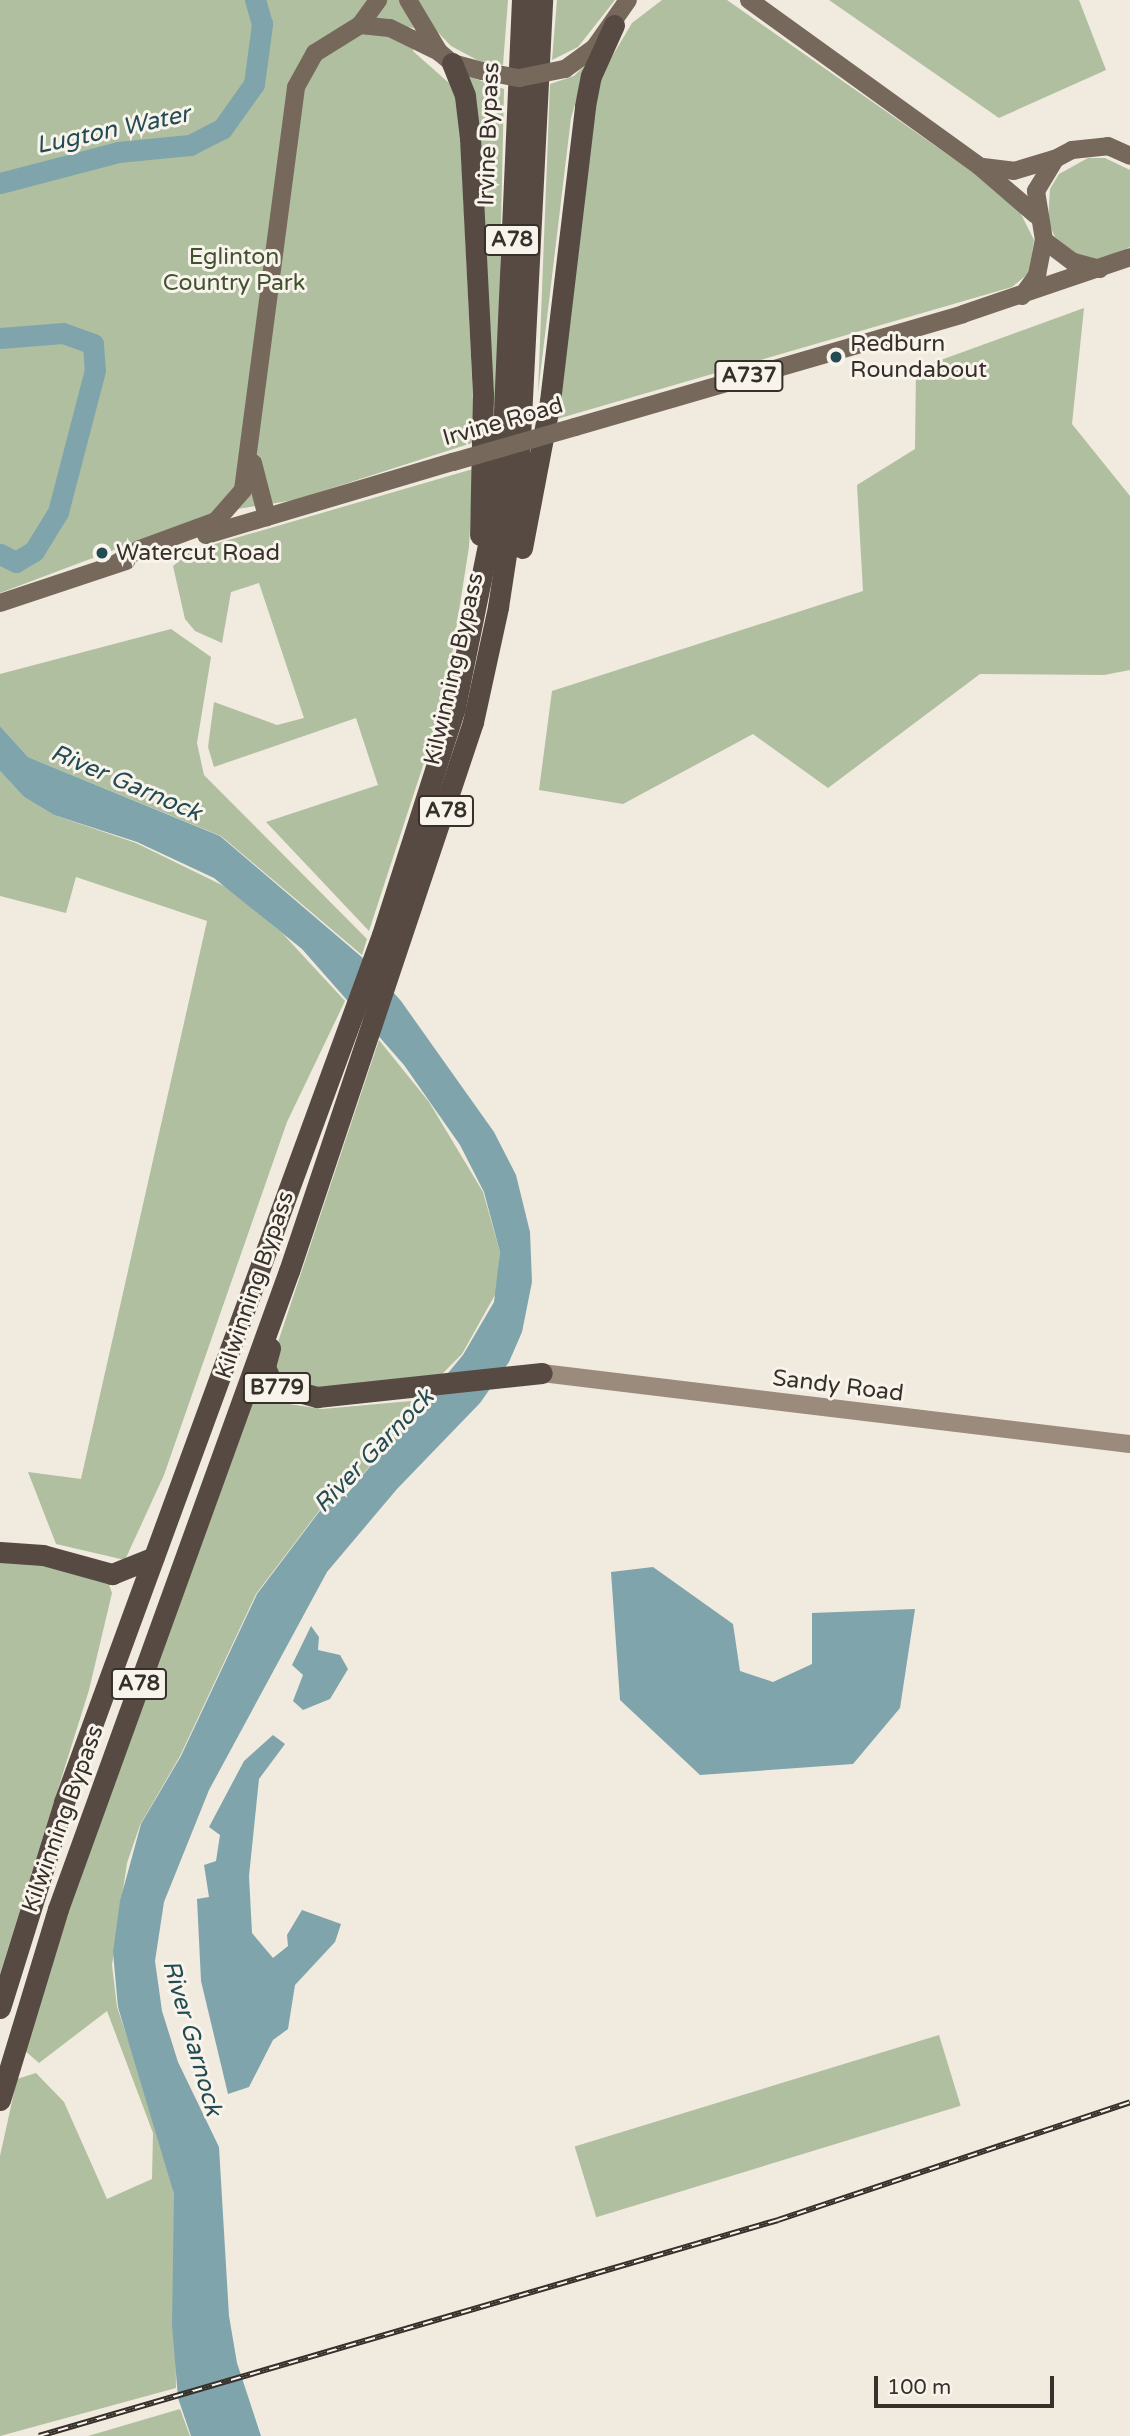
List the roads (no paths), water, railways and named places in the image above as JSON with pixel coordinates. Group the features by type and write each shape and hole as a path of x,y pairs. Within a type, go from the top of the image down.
{"highway":[{"name":"Irvine Bypass","path":"510,479 522,0"},
{"name":"Irvine Bypass","path":"510,479 542,0"},
{"path":"485,670 513,598 550,401 589,86 622,12"},
{"path":"445,57 465,96 470,138 484,395 476,614"},
{"name":"Kilwinning Bypass","path":"0,2008 64,1802 426,811 510,479"},
{"name":"Kilwinning Bypass","path":"0,2100 58,1909 289,1271 400,950 485,670 510,479"},
{"name":"B779","path":"289,1271 265,1367 273,1384 317,1397 399,1392 542,1373"},
{"path":"0,1552 43,1555 112,1574 154,1557"},
{"path":"112,1574 124,1594 129,1624"}],"main road":[{"path":"246,523 243,490 252,456 293,97 305,66 326,42 353,28 378,0"},
{"path":"408,0 445,57"},
{"path":"353,28 390,28 445,57 482,71 519,78 565,69 582,60 622,12 642,0"},
{"path":"749,0 979,166 1036,215"},
{"path":"979,166 1006,172 1055,159 1090,145 1130,156"},
{"path":"1022,296 1037,275 1044,240 1036,215 1036,191 1055,159"},
{"path":"1044,240 1073,262 1100,269"},
{"name":"A737","path":"1100,269 1130,257"},
{"name":"Irvine Road","path":"0,603 246,523 1022,296 1100,269"},
{"path":"252,456 267,517"},
{"path":"116,564 140,549 216,521 243,490"},
{"name":"Sandy Road","path":"542,1373 1130,1444"}],"water":[{"path":"0,726 28,757 220,836 364,959 401,1001 494,1132 516,1175 530,1232 532,1282 522,1332 509,1362 480,1403 397,1489 327,1572 209,1790 164,1902 155,1961 162,2011 178,2062 219,2147 229,2316 237,2363 261,2436 191,2436 178,2398 172,2325 174,2194 118,2007 113,1952 120,1901 141,1824 181,1756 257,1594 322,1508 348,1493 463,1355 494,1302 500,1252 484,1192 460,1145 404,1065 302,949 214,878 137,842 54,815 24,797 0,771"},
{"path":"653,1567 733,1624 740,1671 773,1682 812,1664 812,1613 915,1609 900,1708 853,1764 700,1775 620,1700 611,1572"},
{"path":"311,1626 319,1637 318,1650 340,1655 348,1669 330,1699 303,1710 293,1701 303,1675 292,1665"},
{"path":"273,1735 285,1744 259,1779 249,1876 252,1933 273,1958 288,1946 287,1935 302,1910 341,1924 335,1942 295,1985 288,2029 273,2040 249,2087 228,2094 201,1981 197,1899 209,1897 204,1865 216,1861 220,1835 209,1827 244,1761"}],"waterway":[{"name":"Lugton Water","path":"0,183 118,152 190,145 222,129 254,84 262,24 255,0"},
{"name":"Lugton Water","path":"0,338 63,333 93,344 95,370 58,512 34,551 16,562 0,554"}],"railway":[{"path":"39,2436 778,2220 1130,2102"}],"place":[{"name":"Redburn Roundabout","path":"836,357"},
{"name":"Watercut Road","path":"102,553"}],"park label":[{"name":"Eglinton Country Park","path":"234,270"}],"water label":[{"name":"River Garnock","path":"126,783"},
{"name":"River Garnock","path":"374,1451"},
{"name":"River Garnock","path":"192,2038"}]}
